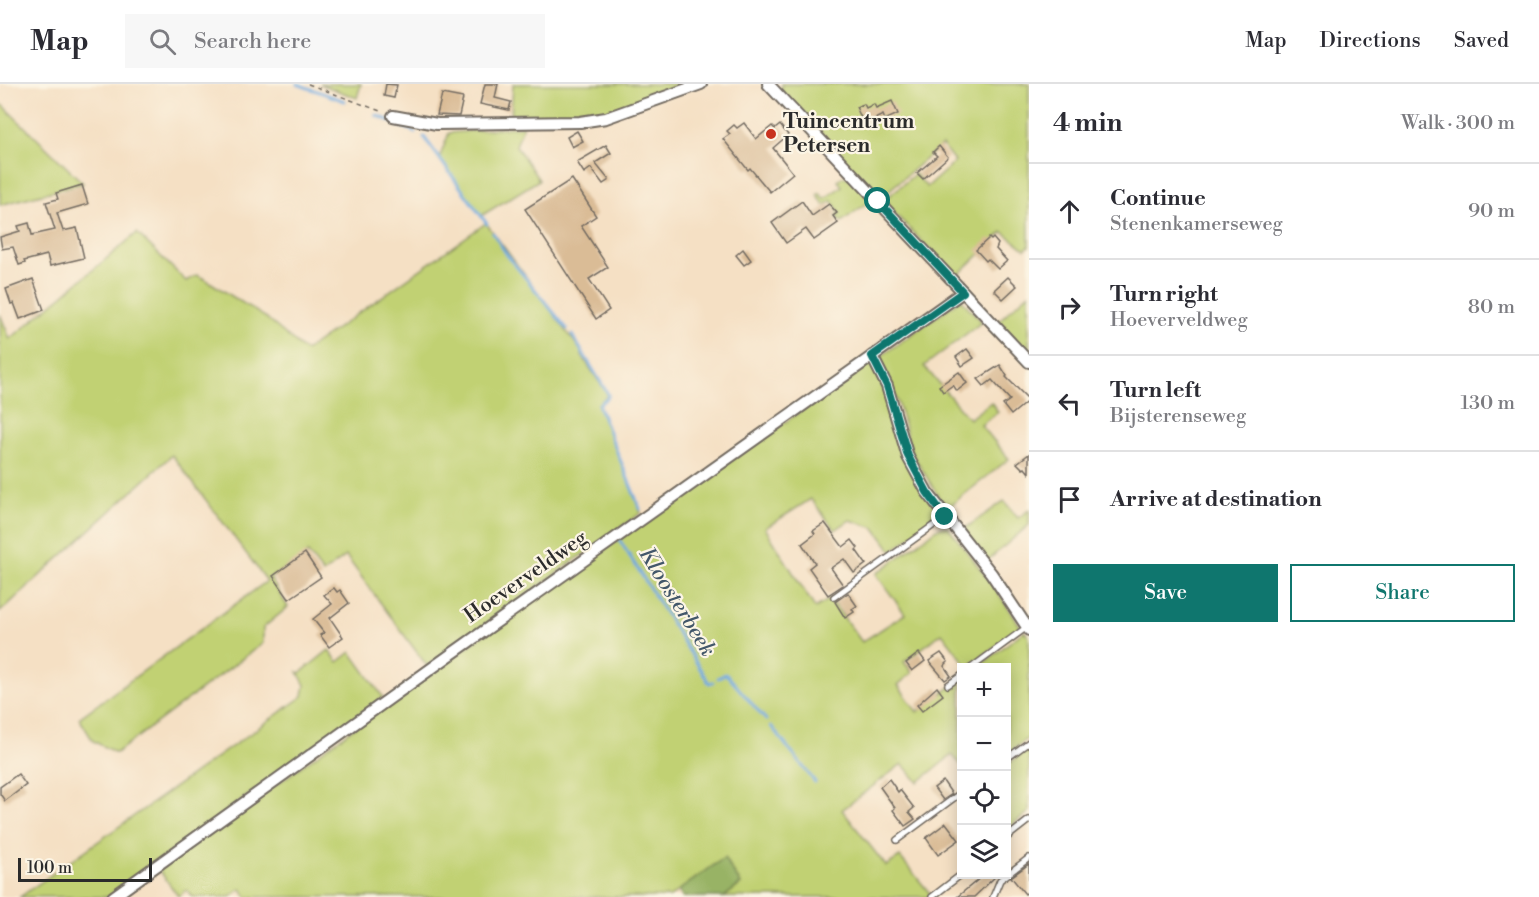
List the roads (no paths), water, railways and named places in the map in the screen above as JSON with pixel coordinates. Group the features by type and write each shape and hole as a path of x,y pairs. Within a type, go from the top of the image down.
{"street":[{"path":"393,116 437,124 580,122 606,118 701,84"},
{"path":"768,84 1029,362"},
{"name":"Hoeverveldweg","path":"113,897 963,292"},
{"path":"872,356 887,386 908,456 927,492 990,573 1028,628"}],"lane":[{"path":"834,597 945,517"},
{"path":"978,663 1028,628"},
{"path":"948,685 957,679"},
{"path":"1011,755 1029,742"},
{"path":"897,840 957,796"},
{"path":"1011,834 1029,820"},
{"path":"993,897 1000,880 1029,858"},
{"path":"932,897 957,878"}],"waterway":[{"name":"Kloosterbeek","path":"297,84 345,101"},
{"name":"Kloosterbeek","path":"376,115 415,132"},
{"name":"Kloosterbeek","path":"424,137 487,224"},
{"name":"Kloosterbeek","path":"493,233 507,255 567,329"},
{"name":"Kloosterbeek","path":"572,335 608,394 599,407 640,509"},
{"name":"Kloosterbeek","path":"619,539 709,683 713,682"},
{"name":"Kloosterbeek","path":"718,678 725,674 728,676 766,720"},
{"name":"Kloosterbeek","path":"771,726 815,782"}],"place":[{"name":"Tuincentrum Petersen","path":"771,134"}]}
